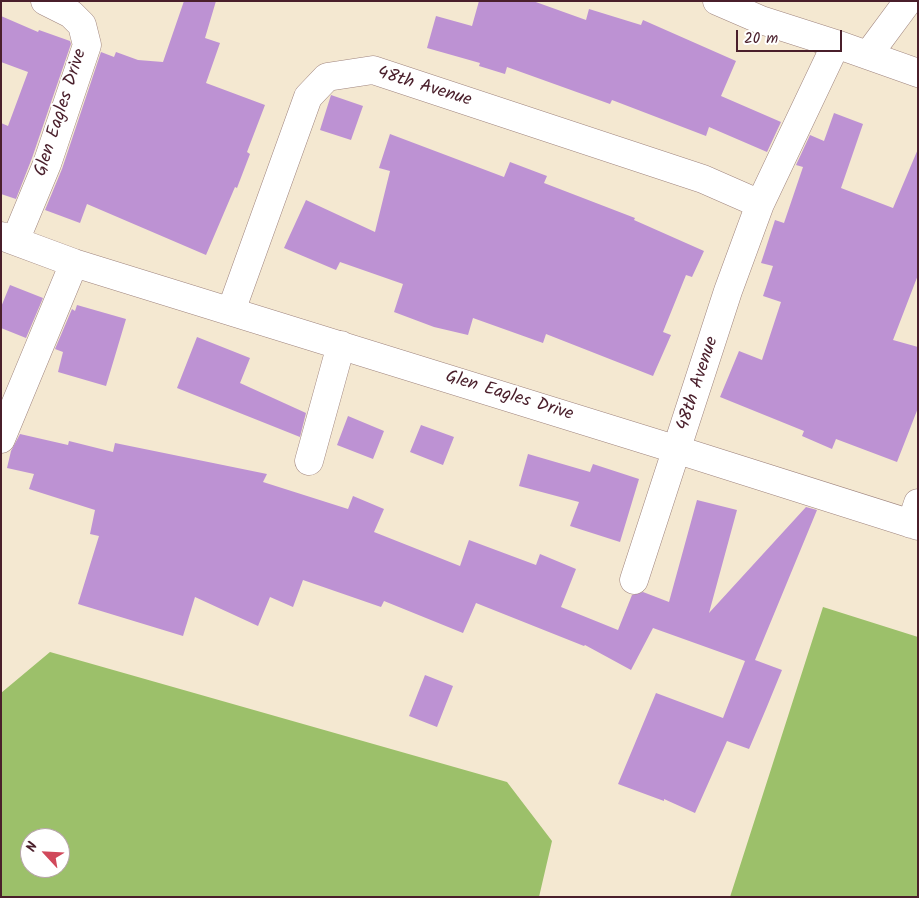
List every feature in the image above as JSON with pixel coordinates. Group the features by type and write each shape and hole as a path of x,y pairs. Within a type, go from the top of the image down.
{"street":[{"name":"Glen Eagles Drive","path":"45,1 71,14 82,26 87,45 47,164 8,238 74,263 678,450 916,518"},
{"path":"717,1 761,20 918,73"},
{"path":"868,55 908,1"},
{"name":"48th Avenue","path":"678,450 728,291 760,204 836,44"},
{"name":"48th Avenue","path":"230,311 308,97 327,77 373,70 703,179 760,204"},
{"path":"1,439 74,263"},
{"path":"309,461 341,346"},
{"path":"634,580 678,450"}],"green space":[{"path":"823,607 918,637 918,897 730,897"},
{"path":"50,652 507,782 552,841 539,897 1,897 1,693"}],"building":[{"path":"184,1 216,1 205,38 220,43 206,83 265,105 247,152 250,154 237,188 235,187 206,255 87,204 80,223 45,210 62,169 101,52 114,57 116,52 138,60 163,62"},
{"path":"479,1 533,1 586,20 589,9 641,25 643,20 736,61 721,96 781,122 767,152 709,127 706,136 612,100 610,104 507,67 505,74 479,66 480,63 427,48 436,16 472,26"},
{"path":"1,16 38,32 39,30 70,41 71,44 16,199 1,194 1,123 8,126 28,72 1,62"},
{"path":"331,95 363,106 351,140 320,130"},
{"path":"834,113 863,124 841,188 893,208 918,149 918,275 893,340 918,347 918,408 897,462 836,439 832,449 802,436 804,431 720,397 739,351 762,360 781,302 763,296 773,266 761,263 775,220 784,223 803,167 796,165 810,135 824,141"},
{"path":"390,134 504,177 510,162 547,176 544,183 635,218 634,220 704,251 692,277 686,275 663,332 671,335 653,376 546,334 543,343 473,318 468,335 434,327 394,312 403,284 340,262 336,270 284,248 306,200 375,232 390,171 379,168"},
{"path":"10,285 43,298 26,338 1,328 1,307"},
{"path":"77,305 126,319 106,386 58,372 63,352 55,349 72,309 75,311"},
{"path":"197,337 250,358 240,383 306,413 300,437 177,388"},
{"path":"348,416 384,431 373,459 337,445"},
{"path":"421,425 454,437 443,465 410,452"},
{"path":"20,434 68,445 69,441 113,452 115,443 267,474 263,482 348,509 353,496 384,509 374,532 460,566 469,540 536,565 540,554 576,569 561,607 618,630 632,595 643,592 669,602 697,500 737,510 709,613 806,507 817,510 755,660 782,670 749,749 727,741 695,813 664,799 664,801 618,784 656,693 723,718 745,661 653,628 631,670 585,645 476,603 463,633 384,601 381,607 303,580 293,607 270,597 258,626 195,597 183,636 78,604 99,536 90,534 95,510 29,489 34,474 7,468 11,451"},
{"path":"528,454 590,472 593,464 639,479 620,542 570,526 579,502 519,486"},
{"path":"425,675 453,686 437,727 409,716"}]}
